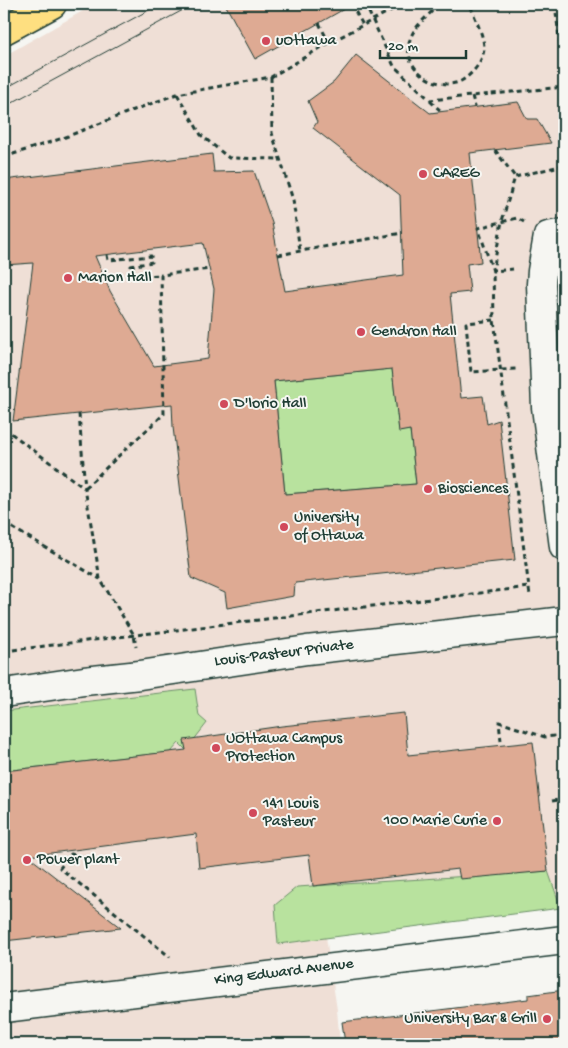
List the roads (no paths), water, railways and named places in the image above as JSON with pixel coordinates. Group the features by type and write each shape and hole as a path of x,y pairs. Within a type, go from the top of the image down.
{"main road":[{"path":"4,30 52,4"}],"street":[{"path":"556,234 542,271 541,284 546,407 564,547"},
{"name":"Louis-Pasteur Private","path":"4,693 307,650 564,621"},
{"name":"King Edward Avenue","path":"4,1008 564,940"}],"tram line":[{"path":"4,89 160,4"},
{"path":"4,107 194,4"}],"place":[{"name":"uOttawa","path":"266,41"},
{"name":"CAREG","path":"423,174"},
{"name":"Marion Hall","path":"68,278"},
{"name":"Gendron Hall","path":"361,332"},
{"name":"D'lorio Hall","path":"224,404"},
{"name":"Biosciences","path":"428,489"},
{"name":"University of Ottawa","path":"284,527"},
{"name":"UOttawa Campus Protection","path":"216,748"},
{"name":"141 Louis Pasteur","path":"253,813"},
{"name":"100 Marie Curie","path":"497,821"},
{"name":"Power plant","path":"27,860"},
{"name":"University Bar & Grill","path":"547,1019"}]}
